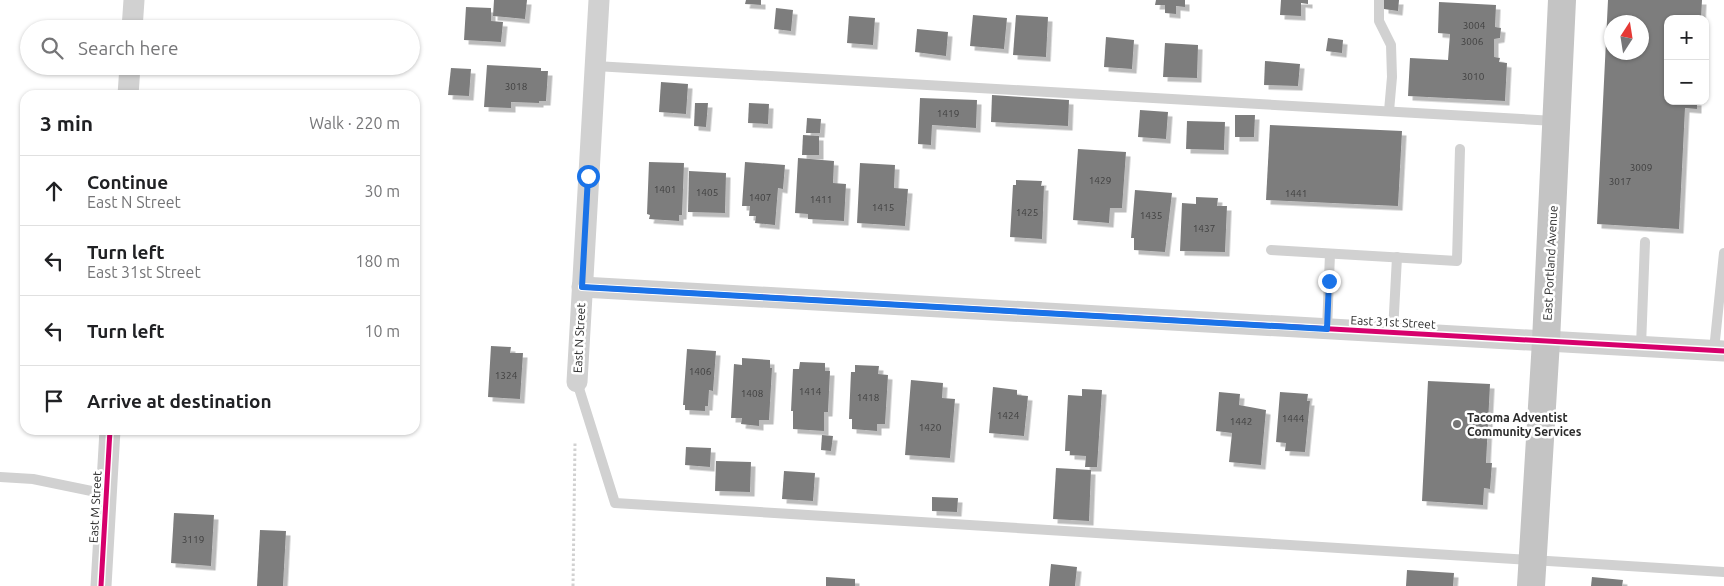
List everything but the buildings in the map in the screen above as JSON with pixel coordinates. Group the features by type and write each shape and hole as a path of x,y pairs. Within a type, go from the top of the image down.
{"main road":[{"name":"East Portland Avenue","path":"1531,574 1546,341 1562,0"}],"street":[{"path":"133,20 134,0"},
{"name":"East N Street","path":"577,382 598,0"},
{"path":"128,90 129,75"},
{"name":"East 31st Street","path":"582,287 1719,351"},
{"name":"East M Street","path":"101,586 110,435"}],"lane":[{"path":"1379,0 1379,21 1390,45 1392,78 1389,111"},
{"path":"595,66 1557,121"},
{"path":"1271,250 1457,261 1460,149"},
{"path":"1641,346 1645,242"},
{"path":"1719,351 1724,253"},
{"path":"1327,329 1330,254"},
{"path":"1393,332 1397,257"},
{"path":"577,382 615,503 1531,574 1724,572"},
{"path":"0,478 33,480 106,494"}],"path":[{"path":"572,586 576,440"}],"cycle path":[{"path":"582,287 1724,351"},
{"path":"101,586 110,435"}],"place":[{"name":"Tacoma Adventist Community Services","path":"1457,424"}],"route":[{"path":"588,176 582,287 1327,329 1329,281"}]}
